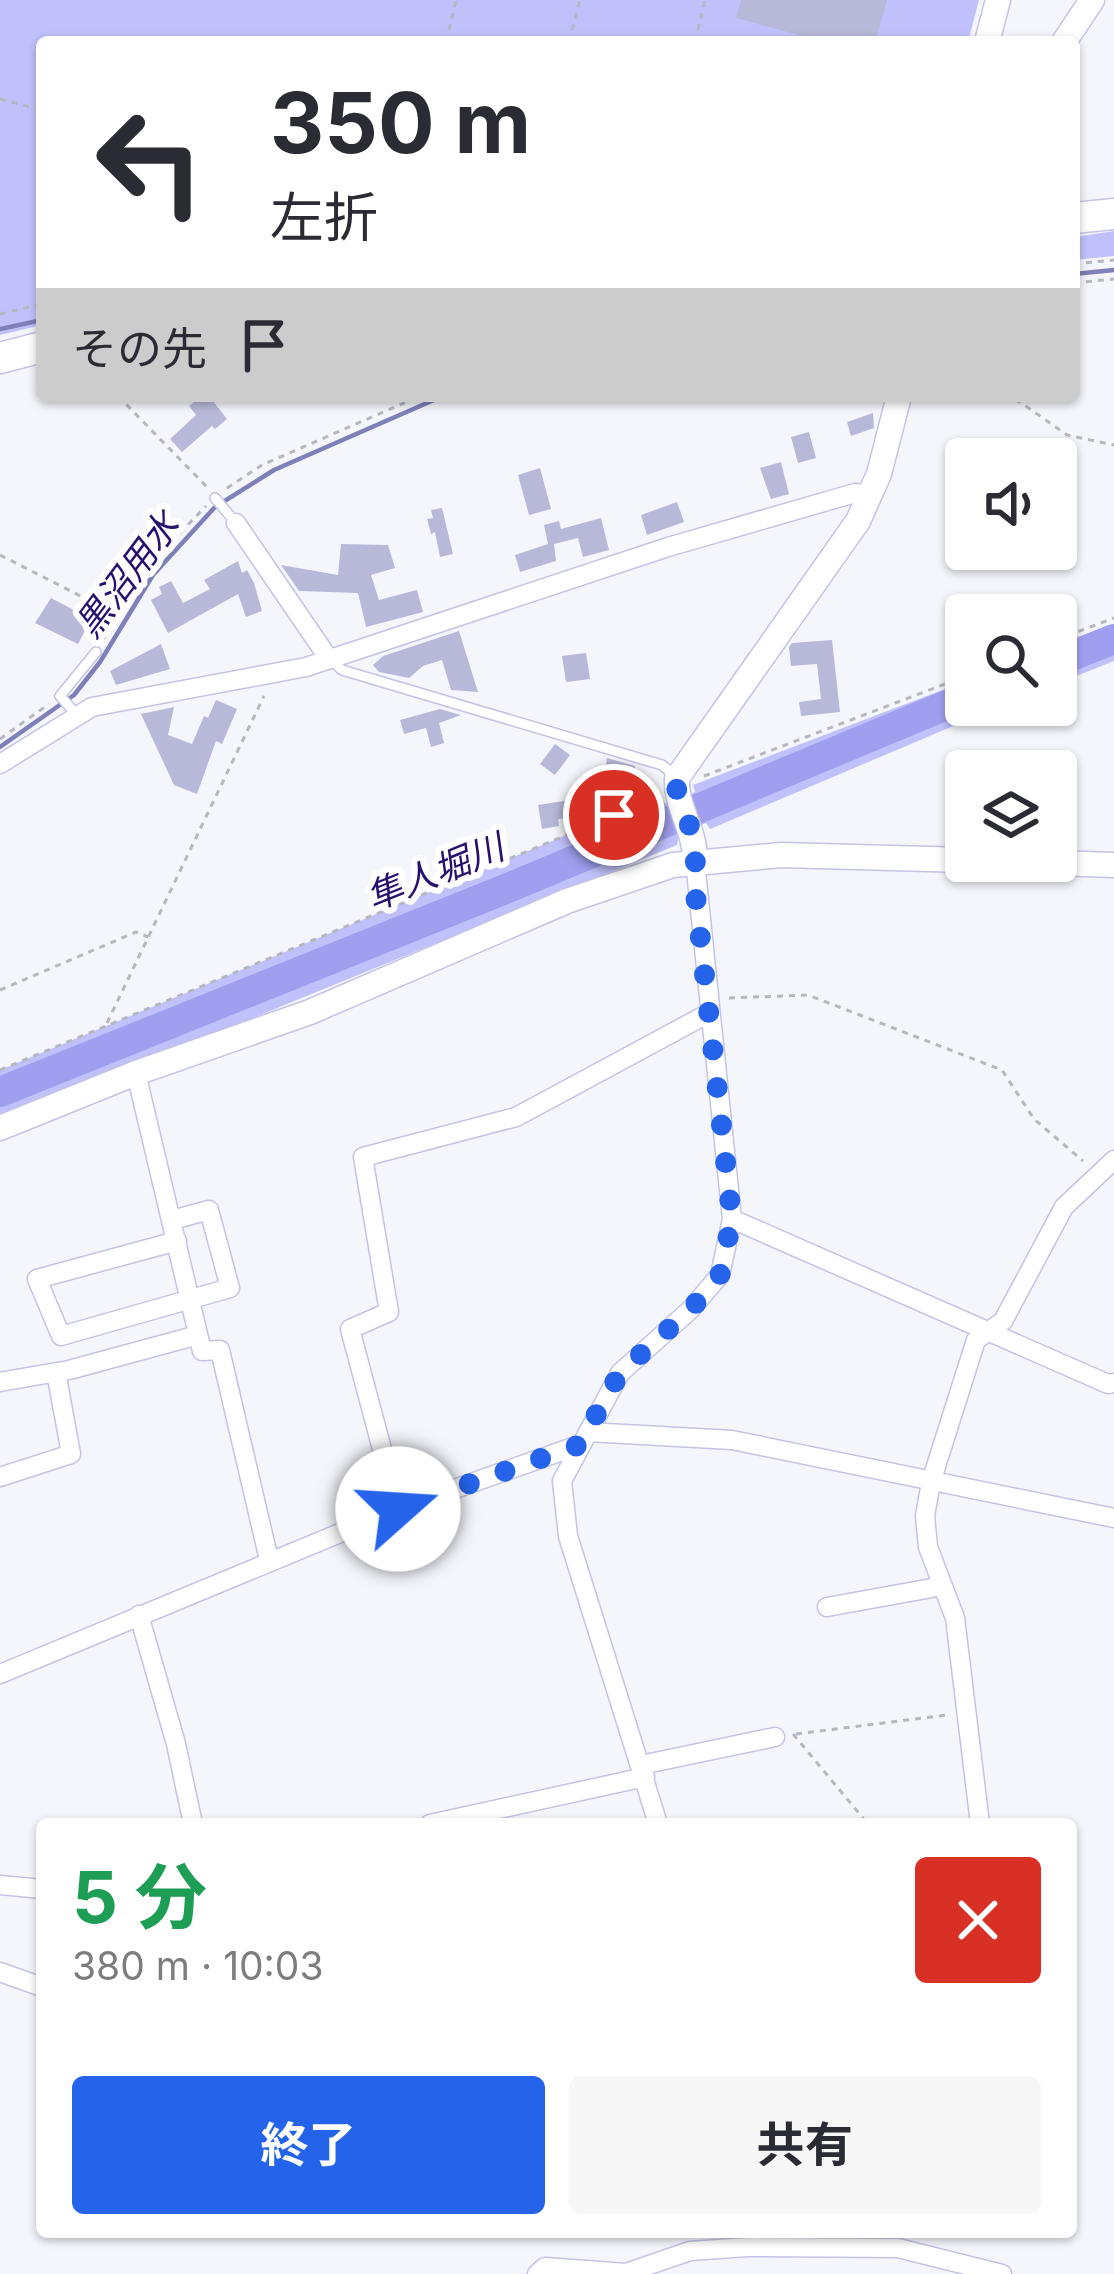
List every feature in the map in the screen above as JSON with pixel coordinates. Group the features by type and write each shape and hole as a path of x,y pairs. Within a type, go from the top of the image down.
{"main road":[{"path":"1080,217 1114,214"},
{"path":"0,358 36,349"}],"street":[{"path":"989,36 998,0"},
{"path":"1068,36 1092,0"},
{"path":"656,1818 568,1536 562,1481 620,1373 691,1309 720,1275 732,1219 694,848 677,786 839,551 870,495 897,402"},
{"path":"0,764 67,704 262,677 668,547 855,493 870,495"},
{"path":"224,507 329,659"},
{"path":"0,1128 136,1073 310,1012 694,848 945,859"},
{"path":"1077,864 1114,865"},
{"path":"398,1509 350,1329 389,1312 363,1157 516,1117 709,1006"},
{"path":"136,1073 202,1351 220,1350 269,1560"},
{"path":"979,1818 955,1618 928,1547 925,1516 931,1482 976,1340 1003,1321 1064,1208 1114,1160"},
{"path":"172,1220 209,1210 230,1288 61,1336 38,1279 177,1241"},
{"path":"732,1219 1114,1383"},
{"path":"0,1382 198,1335"},
{"path":"0,1477 71,1454 56,1372"},
{"path":"0,1673 269,1560 584,1438 731,1440 1114,1518"},
{"path":"827,1607 943,1586"},
{"path":"139,1615 192,1818"},
{"path":"454,1818 775,1737"},
{"path":"0,1886 36,1889"},
{"path":"0,1972 36,1985"},
{"path":"537,2274 545,2266 626,2274 690,2242 747,2247 897,2240 1002,2274"}],"lane":[{"path":"67,704 96,652"},
{"path":"329,659 342,670 662,765 677,786"}],"path":[{"path":"447,36 456,0"},
{"path":"571,36 580,0"},
{"path":"696,36 705,0"},
{"path":"0,99 36,108"},
{"path":"1080,264 1114,260"},
{"path":"1080,282 1114,279"},
{"path":"0,314 36,305"},
{"path":"124,402 224,507"},
{"path":"96,652 156,559 224,507 262,465 406,402"},
{"path":"1020,402 1067,435 1114,445"},
{"path":"0,555 118,615"},
{"path":"1077,632 1114,618"},
{"path":"106,1027 266,691 262,677"},
{"path":"0,1070 677,786 945,684"},
{"path":"0,739 67,704"},
{"path":"0,990 136,932 148,937"},
{"path":"709,1006 808,995 1002,1070 1034,1119 1098,1174"},
{"path":"863,1818 793,1734 967,1713"}],"shaded area":[{"path":"0,0 979,0 970,36 36,36 36,326 0,335"},
{"path":"1114,231 1114,256 1080,259 1080,236"},
{"path":"1114,652 1114,661 1077,676 1077,665"},
{"path":"945,689 945,698 0,1084 0,1070 656,798 667,804 695,792 693,785"},
{"path":"945,717 945,726 953,726 710,829 706,823 679,835 677,845 0,1121 0,1103"}],"building":[{"path":"741,0 887,0 877,36 802,36 736,18"},
{"path":"214,402 227,419 182,452 170,439 196,415 189,406"},
{"path":"873,413 874,428 851,436 847,422"},
{"path":"809,432 816,458 798,463 791,437"},
{"path":"781,462 789,494 771,499 760,468"},
{"path":"540,468 551,509 529,515 518,475"},
{"path":"677,502 684,522 647,535 641,515"},
{"path":"442,508 453,554 440,557 427,519 433,518 431,510"},
{"path":"601,518 609,550 583,557 578,538 554,544 556,561 520,572 515,555 548,544 544,525 559,521 561,529"},
{"path":"341,544 388,545 395,568 371,575 379,600 417,590 423,612 366,627 358,593 299,591 281,565 338,575"},
{"path":"238,561 242,573 247,570 254,583 262,611 246,617 238,594 168,633 151,600 162,594 159,587 171,581 183,603 210,589 204,580"},
{"path":"51,598 91,619 78,644 35,623"},
{"path":"459,631 478,692 451,690 442,660 423,666 409,678 379,672 373,665 383,656"},
{"path":"832,640 840,712 801,716 799,702 821,699 817,664 791,666 789,647"},
{"path":"161,644 170,669 116,685 110,671"},
{"path":"586,653 590,679 566,682 562,656"},
{"path":"216,700 237,709 222,744 216,741 197,794 174,785 141,714 174,707 168,735 192,744"},
{"path":"440,709 461,715 439,723 444,743 431,747 426,728 404,734 400,720"},
{"path":"555,744 570,755 555,775 540,764"},
{"path":"607,758 635,766 635,797 600,798"},
{"path":"583,798 585,815 558,819 559,826 542,829 538,805"}],"waterway":[{"name":"黒沼用水","path":"1080,273 1114,270"},
{"path":"0,329 36,321"},
{"name":"黒沼用水","path":"0,747 74,695 153,575 215,507 274,470 429,402"},
{"name":"隼人堀川","path":"1077,654 1114,639"},
{"name":"隼人堀川","path":"0,1092 945,706"}],"route":[{"path":"398,1509 579,1445 620,1373 691,1309 720,1275 732,1219 696,899 694,836 676,787 614,815"}]}
